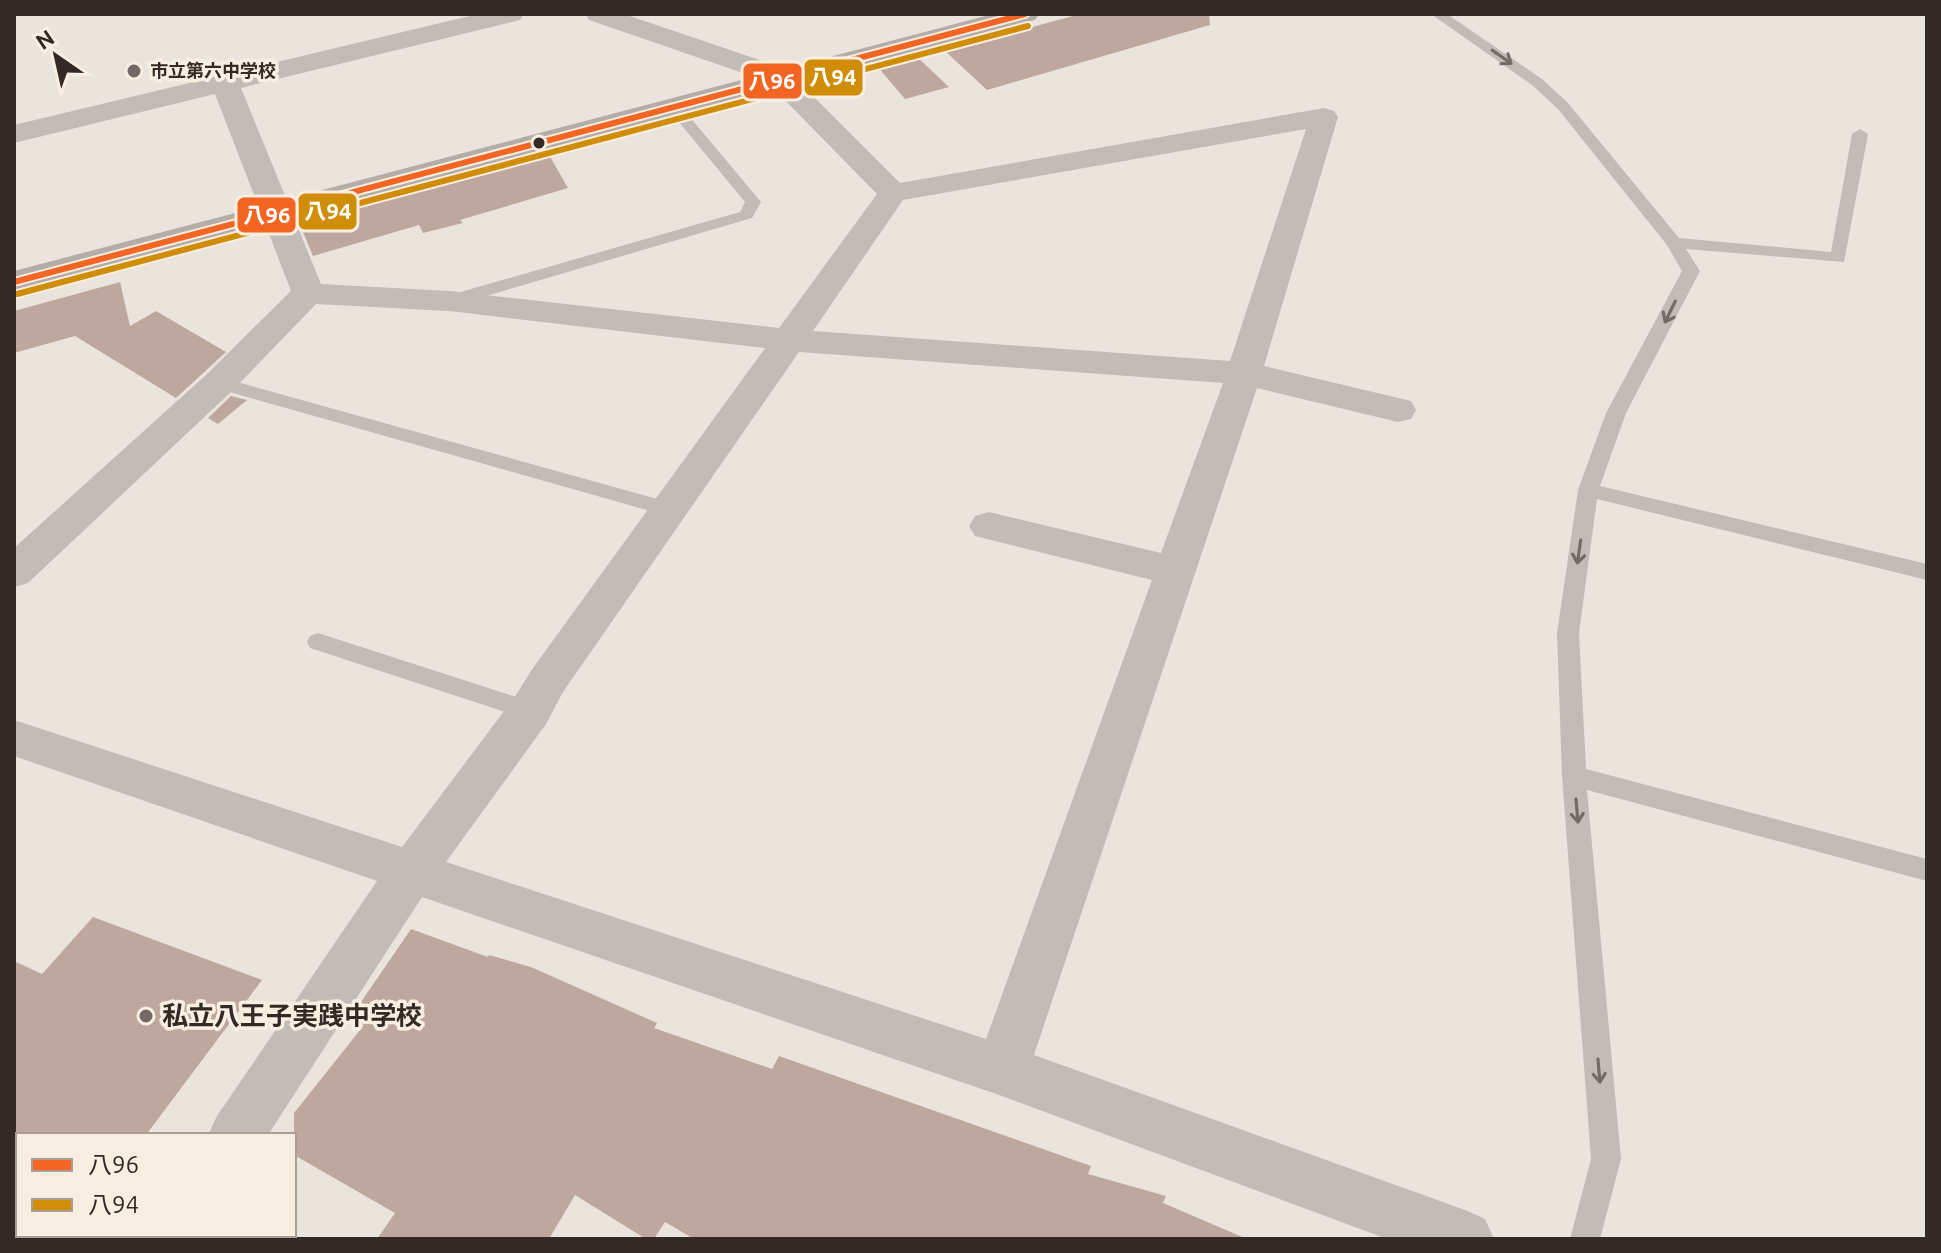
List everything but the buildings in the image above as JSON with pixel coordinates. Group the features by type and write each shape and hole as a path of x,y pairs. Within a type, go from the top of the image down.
{"street":[{"path":"14,134 511,14"},
{"path":"598,14 781,78 893,193"},
{"path":"14,282 1025,14"},
{"path":"225,84 308,293"},
{"path":"237,1133 411,872 530,711 548,680 893,193 1324,117 1244,373 1002,1070"},
{"path":"14,572 219,383 308,293 449,301 790,340 1244,373 1398,410"},
{"path":"989,526 1174,571"},
{"path":"14,738 1002,1070 1465,1239"}],"lane":[{"path":"1438,14 1537,82 1563,106 1674,243 1691,271 1616,413 1588,490 1568,633 1574,776 1606,1159 1585,1239"},
{"path":"449,301 746,215 753,202 674,107"},
{"path":"1674,243 1838,258 1860,134"},
{"path":"219,383 668,509"},
{"path":"1588,490 1927,572"},
{"path":"318,642 530,711"},
{"path":"1574,776 1927,870"}],"transit line":[{"name":"八96","path":"14,282 1025,14"},
{"name":"八94","path":"17,294 1028,26"}],"place":[{"name":"市立第六中学校","path":"134,71"},
{"name":"私立八王子実践中学校","path":"146,1016"}]}
